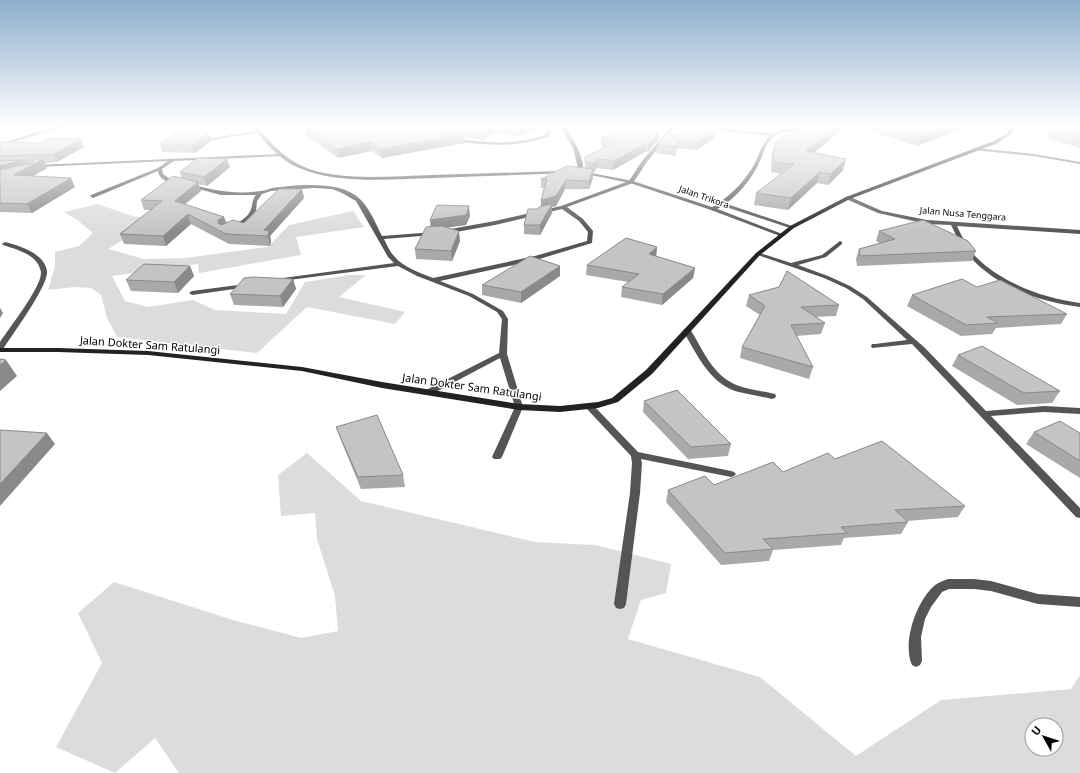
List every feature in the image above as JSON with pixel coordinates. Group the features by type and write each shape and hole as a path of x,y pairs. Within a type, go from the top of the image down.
{"main road":[{"name":"Jalan Dokter Sam Ratulangi","path":"0,350 140,353 184,357 302,369 519,407 560,409 590,407 615,400 630,389 649,372 758,254 792,227 848,198 943,162"}],"street":[{"path":"29,168 51,165 122,162"},
{"path":"93,196 160,169 170,162"},
{"name":"Jalan Trikora","path":"292,162 300,167 323,174 345,177 386,178 576,172 631,182 713,209 782,235"},
{"path":"576,172 578,162"},
{"path":"381,238 468,228 563,207 631,182 644,162"},
{"path":"713,209 722,204 733,194 757,162"},
{"path":"160,169 161,175 168,180 195,188 221,193 260,193 271,190 314,186 333,188 344,192 358,200 391,257 399,264 433,280 471,295 500,310 505,319 503,354 519,407 497,457"},
{"path":"225,231 244,222 252,215 255,207 254,200 260,193"},
{"name":"Jalan Nusa Tenggara","path":"848,198 880,212 904,218 1080,232"},
{"name":"Jalan Trikora","path":"722,204 792,227"},
{"path":"433,280 536,258 590,242 591,232 581,220 563,207"},
{"path":"952,223 960,239 977,262 999,278 1054,300 1080,305"},
{"path":"791,265 824,256 840,243"},
{"path":"0,347 43,280 44,272 39,262 28,252 5,244"},
{"path":"758,254 826,277 860,294 913,342 1080,514"},
{"path":"276,281 399,264"},
{"path":"192,293 253,285"},
{"path":"687,331 709,369 720,381 738,389 772,396"},
{"path":"875,346 913,342"},
{"path":"429,392 503,354"},
{"path":"590,407 635,455 637,462 635,493 620,604"},
{"path":"984,414 1044,409 1080,411"},
{"path":"635,455 731,474"},
{"path":"916,661 915,637 919,618 927,603 938,589 948,584 974,584 990,586 1038,599 1080,602"}],"shaded area":[{"path":"98,204 132,216 158,219 108,249 144,259 185,258 268,247 289,225 353,211 364,227 296,237 301,255 199,273 198,264 112,276 125,301 148,307 193,300 215,310 286,314 305,282 350,275 366,275 339,297 405,312 395,324 307,307 257,353 117,337 107,318 101,295 91,288 74,287 48,290 55,266 55,252 79,246 93,233 76,219 64,212"},
{"path":"307,453 361,501 535,542 595,545 671,564 666,593 641,600 628,639 760,677 856,756 941,700 1071,689 1080,675 1080,773 179,773 155,738 115,773 56,747 102,663 78,613 114,582 233,620 301,638 338,631 335,596 317,539 315,513 281,516 278,475"}],"building":[{"path":"0,162 14,162 0,166"},
{"path":"37,162 14,175 71,178 27,204 0,203 0,170"},
{"path":"193,162 223,162 204,177 180,172"},
{"path":"585,162 596,162 595,164"},
{"path":"774,162 843,162 831,174 820,172 791,198 756,193 794,164"},
{"path":"567,166 593,169 589,181 566,180 556,196 541,200 547,179 541,179 548,176 549,173 553,173"},
{"path":"173,176 198,182 175,201 224,217 218,220 218,223 221,225 233,220 244,223 279,189 302,189 264,230 269,231 268,236 226,234 188,214 163,236 120,234 162,201 141,200"},
{"path":"552,204 540,225 524,225 528,209 538,209 539,207"},
{"path":"437,205 469,206 466,215 430,220"},
{"path":"923,220 968,241 976,251 860,256 859,249 895,239 879,231"},
{"path":"442,226 459,231 451,251 415,249 426,227"},
{"path":"626,238 657,247 649,254 695,268 663,294 622,287 639,274 587,265"},
{"path":"530,256 560,266 521,292 482,285"},
{"path":"144,264 190,266 174,282 126,280"},
{"path":"787,271 839,305 801,307 825,323 791,325 813,367 742,347 765,306 749,295 779,287"},
{"path":"244,278 293,279 280,296 230,294"},
{"path":"962,279 977,287 1000,280 1067,314 987,317 998,323 966,325 912,295"},
{"path":"982,346 1060,391 1024,393 958,355"},
{"path":"0,359 6,360 0,365"},
{"path":"677,390 731,444 691,447 644,401"},
{"path":"377,415 403,475 358,477 336,427"},
{"path":"1060,421 1080,433 1080,461 1034,432"},
{"path":"0,430 47,433 0,484"},
{"path":"882,441 965,506 895,510 908,522 841,527 847,533 763,539 773,549 725,553 668,490 705,476 714,485 773,462 783,472 828,453 835,459"}]}
